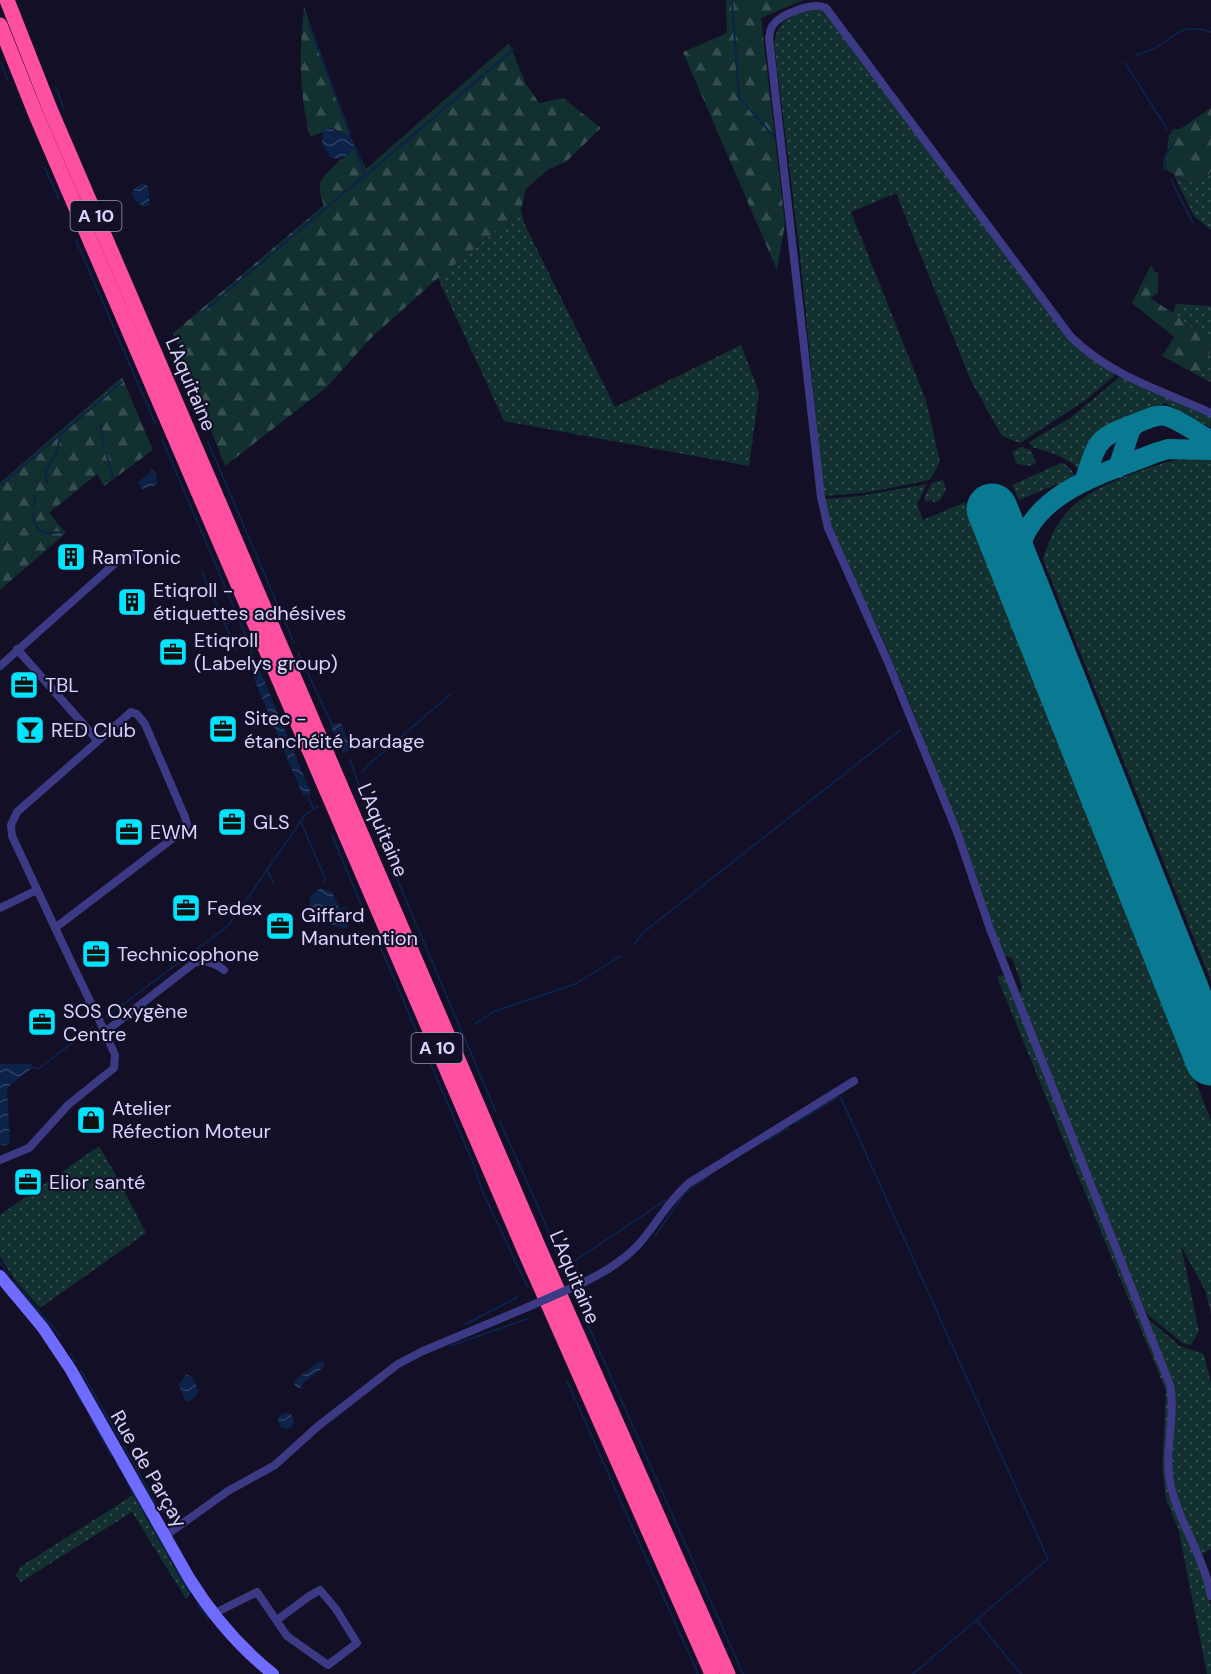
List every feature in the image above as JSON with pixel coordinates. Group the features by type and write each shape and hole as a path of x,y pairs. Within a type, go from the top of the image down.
{"highway":[{"name":"L'Aquitaine","path":"7,0 55,120 539,1248 728,1674"},
{"name":"L'Aquitaine","path":"0,25 36,115 526,1254 712,1674"}],"street":[{"path":"1211,412 1119,374 1071,337 826,8 810,6 775,22 769,38 821,497 828,528 888,662 957,832 990,929 1170,1385 1172,1399 1168,1445 1170,1481 1211,1596"},
{"path":"0,666 16,649 121,558 138,556"},
{"path":"16,649 98,741"},
{"path":"0,1159 29,1148 69,1105 114,1068 115,1055 105,1032 55,928 12,836 12,821 17,812 131,712 137,714 145,724 185,817 187,824 185,830 55,928"},
{"path":"0,908 37,890"},
{"path":"105,1032 194,963 217,964 224,970"},
{"path":"165,1536 228,1491 275,1465 317,1427 398,1364 605,1272 630,1253 689,1183 854,1081"},
{"name":"Rue de Parçay","path":"0,1276 44,1328 71,1370 165,1536 213,1614 245,1649 273,1674"},
{"path":"213,1614 257,1592 287,1636 328,1665 357,1643 336,1609 320,1590 308,1596 277,1620"}],"green space":[{"path":"726,0 804,0 761,18 785,224 777,270 683,52 727,33"},
{"path":"304,7 350,134 348,136 333,128 310,137 301,72"},
{"path":"809,9 821,9 828,12 1071,336 1116,374 1086,400 1020,443 1002,436 971,381 896,193 851,212 926,400 940,462 930,480 864,493 824,496 799,246 774,43 778,29 786,21"},
{"path":"509,43 526,84 539,103 563,98 601,128 566,162 549,169 526,189 521,210 438,278 371,338 327,387 225,466 173,333 324,205 320,184 324,176 355,147 366,169"},
{"path":"1211,108 1211,171 1200,181 1183,180 1165,168 1169,135 1174,129 1180,129"},
{"path":"1211,171 1211,230 1194,216 1174,175 1185,182 1208,176"},
{"path":"521,210 524,223 615,407 741,345 759,392 749,466 504,421 438,278"},
{"path":"1151,265 1158,273 1158,293 1150,298 1209,341 1211,348 1201,377 1162,356 1174,337 1132,303"},
{"path":"1176,304 1211,306 1211,348 1204,337 1173,313"},
{"path":"1211,348 1211,382 1201,377"},
{"path":"1121,376 1211,415 1211,428 1165,403 1102,428 1084,469 1080,470 1058,455 1032,447 1029,442 1070,418"},
{"path":"122,377 153,450 104,486 97,474 49,513 66,533 0,590 0,483"},
{"path":"1021,447 1031,450 1036,463 1031,466 1017,464 1012,452"},
{"path":"1195,457 1211,460 1211,981 1043,559 1057,526 1066,514 1087,495 1147,468"},
{"path":"1061,463 1070,468 1075,477 1019,500 1012,485"},
{"path":"943,480 946,490 940,500 934,503 932,500 926,502 924,498 932,483"},
{"path":"927,484 917,504 923,520 965,502 1211,1120 1211,1314 1206,1292 1181,1246 1199,1331 1191,1345 1184,1344 1148,1315 1138,1297 1019,996 1022,986 1012,958 1002,955 917,722 886,646 843,555 829,518 825,499 859,496"},
{"path":"1006,976 1167,1382 1170,1398 1166,1460 1209,1593 1211,1674 1207,1674 1179,1531 1166,1499 1162,1469 1166,1391 997,977"},
{"path":"99,1146 146,1233 40,1308 15,1280 0,1257 0,1215"},
{"path":"1146,1317 1180,1346 1204,1354 1211,1384 1211,1549 1200,1555 1179,1506 1170,1461 1174,1401"},
{"path":"133,1495 190,1595 186,1599 132,1512 21,1582 16,1576 20,1567"}],"water":[{"path":"329,127 348,136 350,134 355,147 344,157 338,159 330,157 322,145 323,131"},
{"path":"142,183 148,186 150,204 144,207 131,194"},
{"path":"152,470 156,473 157,485 142,489 138,482"},
{"path":"257,663 311,793 303,796 252,674 251,667"},
{"path":"341,723 351,748 344,754 331,727 332,724"},
{"path":"379,825 395,855 388,858 375,828"},
{"path":"321,888 332,892 348,926 346,928 330,924 315,914 310,901 313,894"},
{"path":"0,1064 31,1064 33,1067 7,1088 10,1142 0,1146"},
{"path":"319,1361 324,1362 324,1367 302,1384 301,1388 297,1388 294,1384 297,1378"},
{"path":"186,1375 192,1376 198,1390 197,1395 189,1402 184,1399 179,1384"},
{"path":"286,1413 294,1421 286,1429 278,1421"}],"waterway":[{"path":"732,0 739,97 775,138"},
{"path":"308,22 350,134"},
{"path":"1135,56 1158,47 1183,30 1199,29 1211,32"},
{"path":"355,147 365,176 514,49"},
{"path":"1,63 7,79"},
{"path":"1125,63 1167,129"},
{"path":"56,87 64,109"},
{"path":"1165,170 1167,152 1174,143"},
{"path":"45,168 59,199"},
{"path":"204,311 364,176"},
{"path":"1171,180 1193,223"},
{"path":"76,240 155,423"},
{"path":"0,486 122,382"},
{"path":"100,423 104,446"},
{"path":"47,482 45,472 56,454 60,438"},
{"path":"162,439 249,643 254,663"},
{"path":"208,442 294,643"},
{"path":"106,452 113,478"},
{"path":"33,506 36,498"},
{"path":"32,514 36,526 42,532 61,532"},
{"path":"202,572 237,652"},
{"path":"298,653 332,724"},
{"path":"363,772 368,765 451,694"},
{"path":"634,944 644,932 900,730"},
{"path":"350,760 367,808 374,820"},
{"path":"307,794 313,808"},
{"path":"106,1017 228,926 305,815 318,806"},
{"path":"301,822 325,878 324,883"},
{"path":"332,835 363,909"},
{"path":"388,858 496,1112"},
{"path":"267,870 274,884"},
{"path":"341,909 346,908"},
{"path":"374,932 474,1165 482,1190 527,1286"},
{"path":"475,1024 493,1012 575,984 621,956"},
{"path":"32,1067 38,1069 93,1027"},
{"path":"796,1123 838,1097"},
{"path":"841,1098 1048,1559 913,1674"},
{"path":"500,1122 540,1211 565,1276"},
{"path":"768,1140 788,1128"},
{"path":"655,1236 684,1194 709,1175"},
{"path":"577,1270 571,1263 666,1200"},
{"path":"0,1262 9,1275"},
{"path":"14,1282 60,1336"},
{"path":"3,1288 10,1298"},
{"path":"466,1324 518,1297"},
{"path":"580,1307 743,1674"},
{"path":"450,1346 527,1319"},
{"path":"71,1354 75,1362"},
{"path":"81,1371 120,1439"},
{"path":"69,1378 82,1402"},
{"path":"567,1381 698,1674"},
{"path":"91,1418 111,1455"},
{"path":"124,1446 157,1507 173,1518"},
{"path":"117,1464 122,1472"},
{"path":"124,1476 146,1517"},
{"path":"150,1523 155,1531"},
{"path":"157,1535 171,1560"},
{"path":"175,1568 190,1592"},
{"path":"198,1605 208,1619"},
{"path":"977,1621 1021,1674"}],"taxiway":[{"path":"1084,482 1096,448 1106,437 1152,417 1172,418 1211,441"},
{"path":"1118,468 1131,428 1139,422"},
{"path":"1019,575 1020,547 1029,527 1041,511 1057,497 1095,477 1168,449 1211,450"}],"runway":[{"path":"992,509 1211,1060"}],"place":[{"name":"RamTonic","path":"71,557"},
{"name":"Etiqroll - étiquettes adhésives","path":"132,602"},
{"name":"Etiqroll (Labelys group)","path":"173,652"},
{"name":"TBL","path":"24,685"},
{"name":"Sitec - étanchéité bardage","path":"223,729"},
{"name":"RED Club","path":"30,730"},
{"name":"GLS","path":"232,822"},
{"name":"EWM","path":"129,832"},
{"name":"Fedex","path":"186,908"},
{"name":"Giffard Manutention","path":"280,926"},
{"name":"Technicophone","path":"96,954"},
{"name":"SOS Oxygène Centre","path":"42,1022"},
{"name":"Atelier Réfection Moteur","path":"91,1120"},
{"name":"Elior santé","path":"28,1182"}]}
